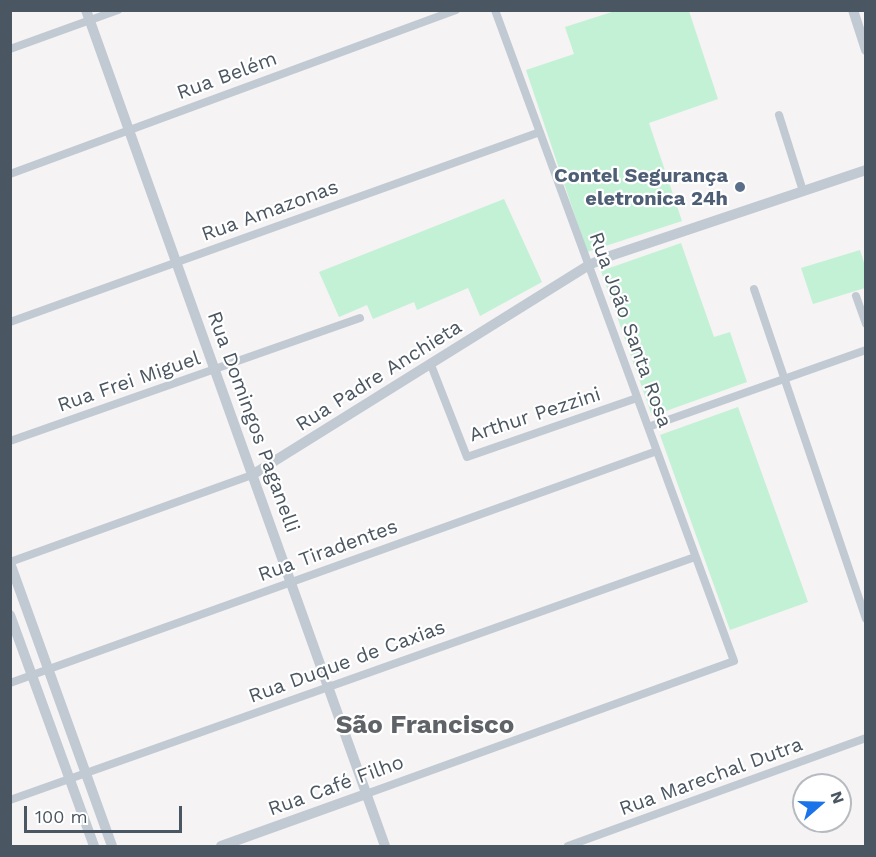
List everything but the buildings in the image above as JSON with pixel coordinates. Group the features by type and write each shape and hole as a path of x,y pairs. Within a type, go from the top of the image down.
{"street":[{"path":"10,50 88,15 118,10"},
{"name":"Rua Belém","path":"10,174 456,10"},
{"name":"Rua João Santa Rosa","path":"495,10 734,661"},
{"path":"853,10 866,50"},
{"name":"Rua Domingos Paganelli","path":"88,15 385,846"},
{"path":"779,116 803,191"},
{"name":"Rua Amazonas","path":"10,321 540,132"},
{"name":"Rua Padre Anchieta","path":"10,562 252,475 607,256 866,170"},
{"path":"754,289 866,619"},
{"path":"856,296 866,324"},
{"name":"Rua Frei Miguel","path":"10,441 360,318"},
{"path":"648,427 866,350"},
{"name":"Arthur Pezzini","path":"431,365 467,457 637,398"},
{"name":"Rua Tiradentes","path":"10,683 657,451"},
{"name":"Rua Duque de Caxias","path":"10,800 695,557"},
{"path":"10,562 112,846"},
{"path":"10,615 94,846"},
{"name":"Rua Café Filho","path":"221,846 734,661"},
{"name":"Rua Marechal Dutra","path":"568,846 866,738"}],"green space":[{"path":"615,11 689,11 718,99 649,123 682,221 587,252 526,70 574,54 565,27"},
{"path":"504,199 542,282 480,316 468,288 417,310 414,302 373,319 367,305 339,317 319,272"},
{"path":"681,243 714,337 730,332 747,382 652,416 601,271"},
{"path":"860,250 865,266 865,288 813,304 801,268"},
{"path":"738,407 808,602 730,630 660,435"}],"place":[{"name":"Contel Segurança eletronica 24h","path":"740,187"}],"district":[{"name":"São Francisco","path":"425,725"}]}
